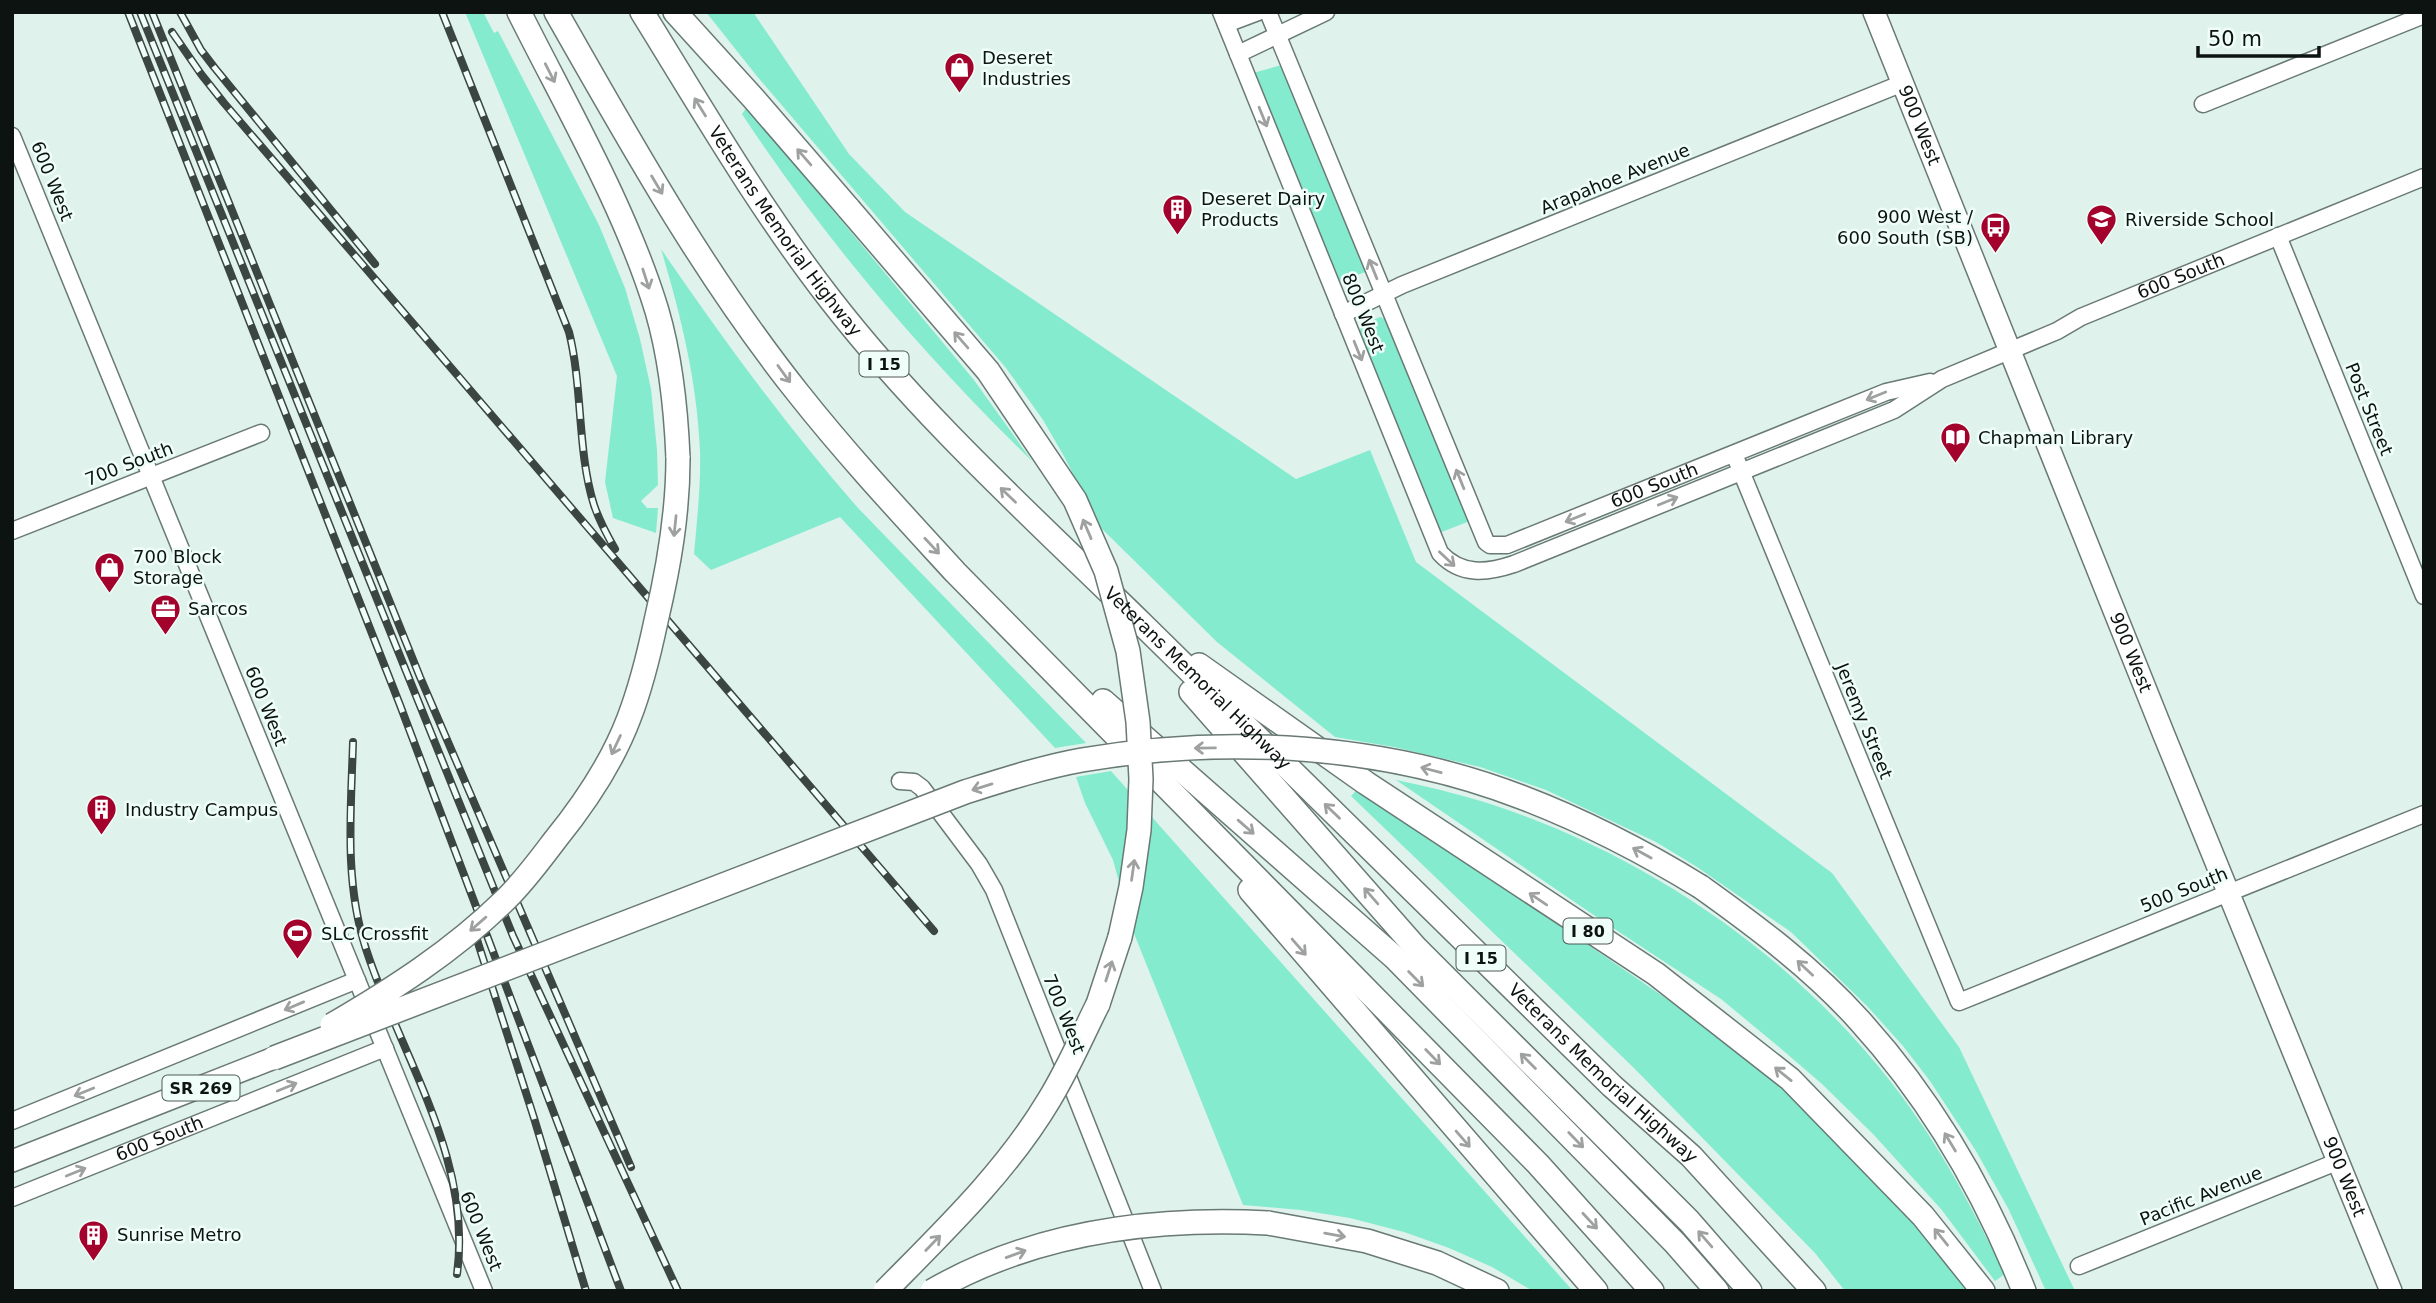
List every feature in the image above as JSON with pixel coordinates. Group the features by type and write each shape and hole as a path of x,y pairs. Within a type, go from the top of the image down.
{"highway":[{"path":"274,1058 336,1023 441,955 504,901 578,812 606,769 629,719 648,657 674,541 678,503 676,413 669,365 658,313 640,260 519,12"},
{"path":"555,12 688,236 741,316 797,392 864,472 956,572 1538,1164 1652,1291"},
{"name":"Veterans Memorial Highway","path":"642,12 753,190 830,298 906,390 944,431 1602,1076 1691,1156 1814,1291"},
{"path":"674,12 754,99 988,371 1075,500 1106,571 1128,651 1138,722 1139,830 1120,937 1098,1004 1050,1100 1023,1139 970,1203 885,1291"},
{"path":"1070,554 1417,950 1689,1222 1750,1291"},
{"path":"956,572 1394,957 1666,1233 1717,1291"},
{"name":"I 80","path":"1145,627 1366,783 1656,974 1790,1079 1923,1216 1983,1291"},
{"path":"1111,729 1596,1291"},
{"path":"274,1058 965,792 1080,760 1200,747 1287,748 1362,757 1416,766 1520,797 1624,842 1701,887 1757,928 1802,965 1858,1019 1933,1113 2001,1236 2024,1291"},
{"path":"932,1291 970,1271 1038,1246 1106,1229 1216,1221 1268,1223 1367,1241 1437,1263 1497,1291"}],"main road":[{"name":"900 West","path":"1874,12 2159,723 2391,1291"},
{"name":"600 South","path":"12,1161 274,1058"}],"street":[{"path":"1223,18 1258,12"},
{"name":"800 West","path":"1268,12 1486,542"},
{"path":"1238,54 1326,12"},
{"path":"2203,104 2424,15"},
{"name":"800 West","path":"1223,18 1440,554 1453,565 1468,571 1489,571 1514,564"},
{"name":"Arapahoe Avenue","path":"1343,314 1383,293 1903,83"},
{"name":"600 West","path":"12,136 484,1291"},
{"name":"600 South","path":"1486,542 1494,547 1507,545 1886,392 1942,379 2057,331 2081,317 2424,177"},
{"name":"Post Street","path":"2278,236 2424,596"},
{"name":"600 South","path":"1514,564 1894,410 1942,379"},
{"name":"700 South","path":"12,531 261,433"},
{"name":"Jeremy Street","path":"1734,454 1959,1002"},
{"name":"700 West","path":"900,781 914,782 922,788 979,864 994,890 1153,1291"},
{"name":"500 South","path":"1959,1002 2424,814"},
{"path":"12,1121 357,980"},
{"name":"600 South","path":"12,1198 385,1048"},
{"name":"Pacific Avenue","path":"2079,1266 2339,1161"}],"green space":[{"path":"465,12 483,12 494,33 498,31 599,225 625,288 651,389 658,485 641,501 647,508 658,508 656,533 613,518 605,482 617,376"},
{"path":"706,12 753,12 849,154 905,212 1296,479 1370,450 1416,562 1832,873 1959,1047 2075,1291 2046,1291 2009,1210 1976,1151 1930,1081 1867,1006 1791,932 1656,842 1546,790 1480,767 1394,747 1335,737 1217,642 1098,525 1043,420 1006,368 756,75"},
{"path":"1285,64 1368,271 1338,282 1253,73"},
{"path":"747,107 974,380 1032,461 915,338 842,251 742,114"},
{"path":"661,249 756,381 858,508 1086,743 1055,748 840,517 711,570 694,554 700,477 698,425 687,349"},
{"path":"1380,317 1386,319 1470,521 1439,533 1359,332 1362,325"},
{"path":"1111,771 1573,1291 1533,1291 1492,1267 1404,1232 1350,1218 1243,1205 1131,926 1113,860 1085,803 1076,777"},
{"path":"1396,780 1494,805 1573,836 1636,867 1696,904 1753,945 1807,991 1856,1041 1901,1095 1949,1168 2005,1274 1995,1281 1941,1209 1873,1134 1822,1084 1721,999"},
{"path":"1359,788 1680,1008 1754,1064 1816,1119 1900,1204 1967,1291 1845,1291 1815,1253 1634,1068 1351,796"}],"railway":[{"path":"128,12 400,705 621,1291"},
{"path":"140,12 513,936 678,1291"},
{"path":"152,12 420,677 631,1167"},
{"path":"180,12 201,50 214,67 375,264"},
{"path":"442,12 569,332 589,484 598,516 615,549"},
{"path":"172,32 224,103 934,931"},
{"path":"353,742 350,820 354,898 359,924 380,989 444,1148 454,1189 459,1231 457,1274"},
{"path":"471,921 586,1291"}],"place":[{"name":"Deseret Industries","path":"959,95"},
{"name":"Deseret Dairy Products","path":"1178,236"},
{"name":"Riverside School","path":"2102,247"},
{"name":"900 West / 600 South (SB)","path":"1996,254"},
{"name":"Chapman Library","path":"1955,465"},
{"name":"700 Block Storage","path":"110,594"},
{"name":"Sarcos","path":"165,636"},
{"name":"Industry Campus","path":"102,837"},
{"name":"SLC Crossfit","path":"298,961"},
{"name":"Sunrise Metro","path":"94,1262"}]}
